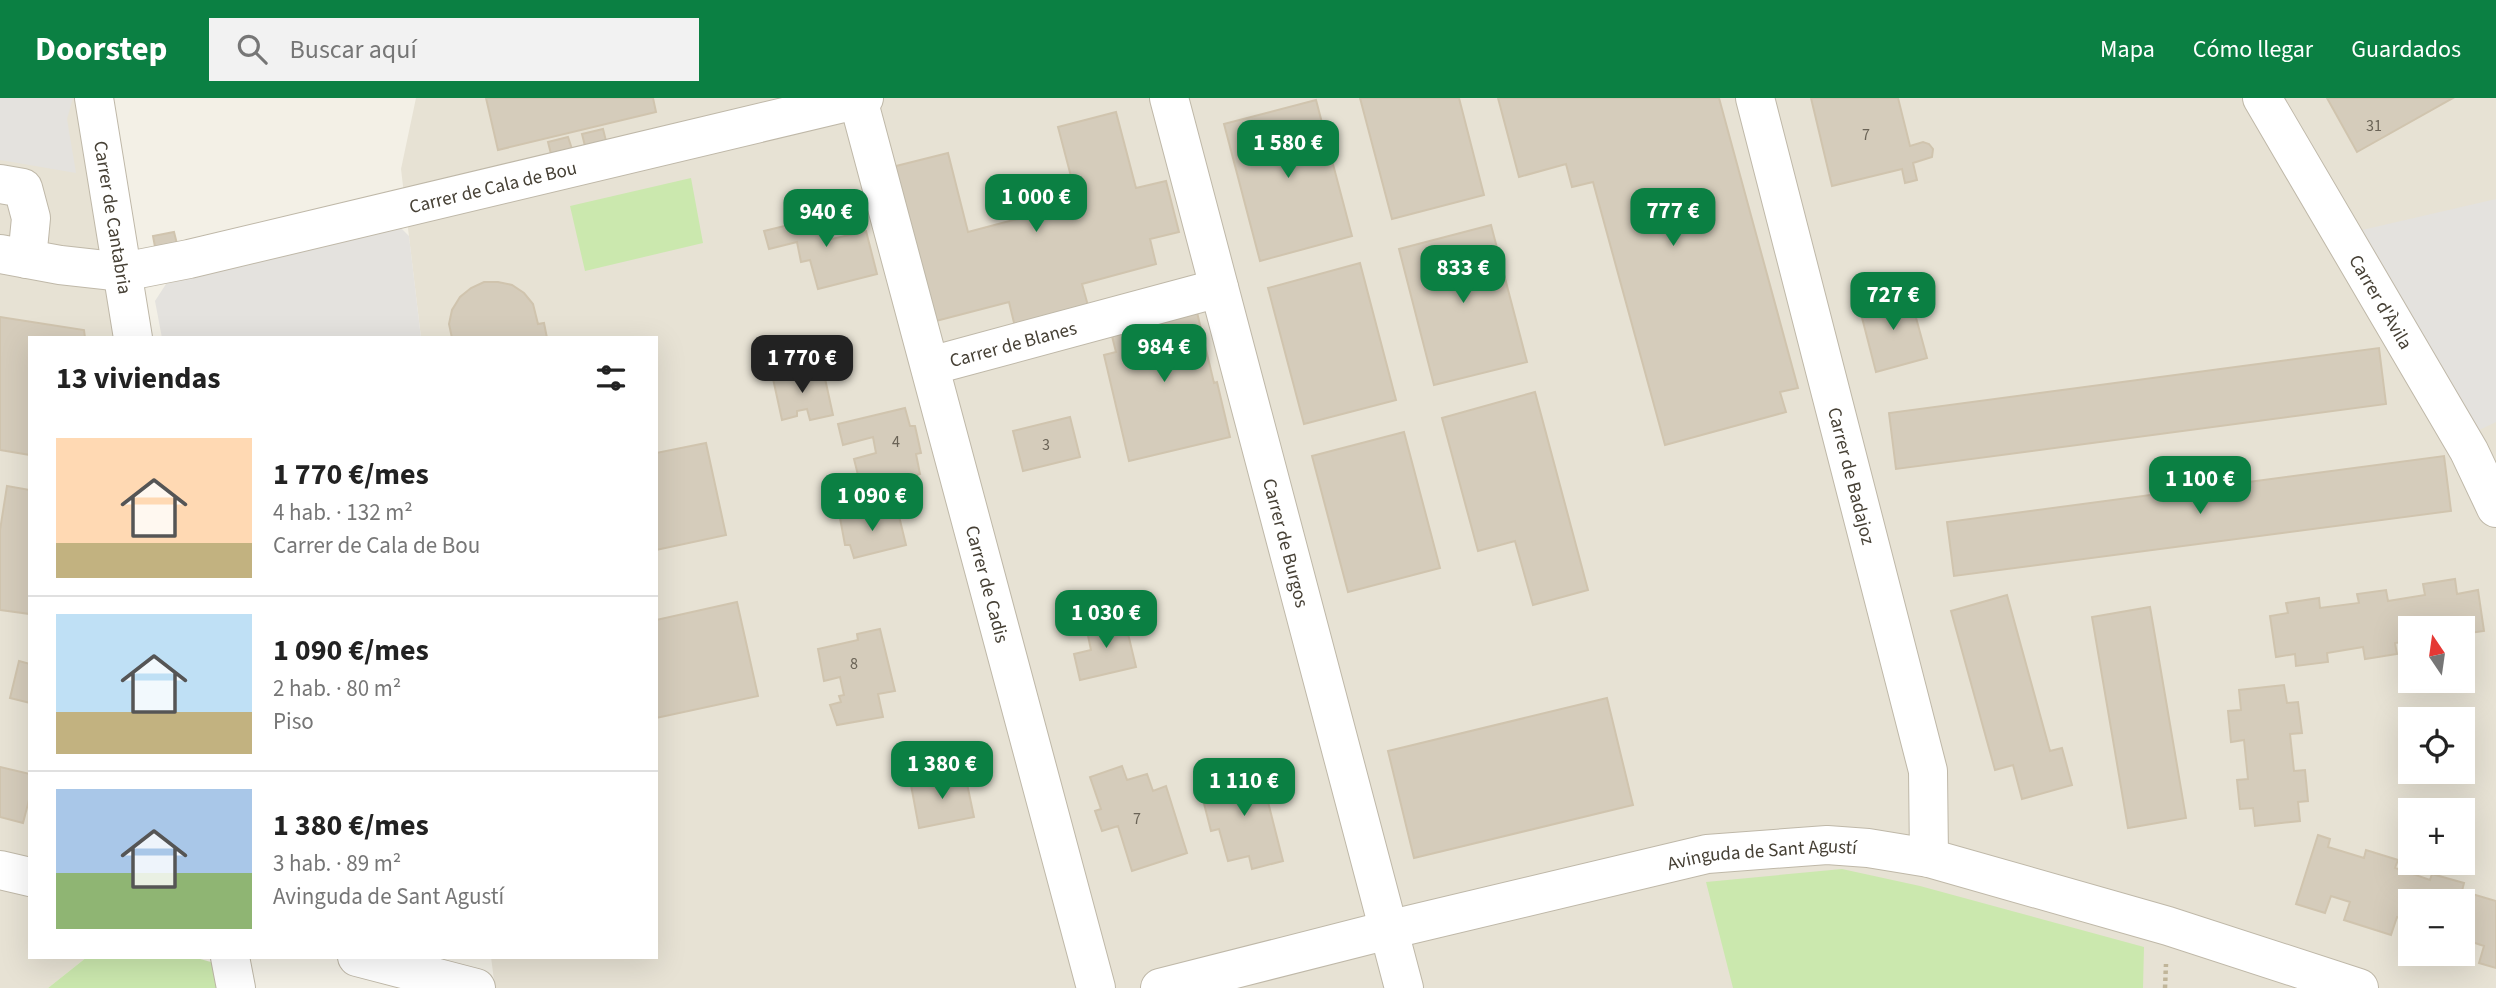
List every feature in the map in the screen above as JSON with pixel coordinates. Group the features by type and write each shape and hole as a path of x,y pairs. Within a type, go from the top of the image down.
{"street":[{"name":"Carrer de Cantabria","path":"94,98 133,336"},
{"name":"Carrer de Burgos","path":"1169,98 1404,988"},
{"name":"Carrer de Badajoz","path":"1755,98 1928,771 1929,858"},
{"name":"Carrer d'Àvila","path":"2262,98 2469,451 2496,508"},
{"name":"Carrer de Cala de Bou","path":"14,257 123,272 189,259 861,99"},
{"name":"Carrer de Cadis","path":"861,99 1096,988"},
{"path":"0,184 23,188 31,218 14,257"},
{"name":"Carrer de Blanes","path":"930,366 1219,288"},
{"name":"Avinguda de Sant Agustí","path":"1160,988 1707,854 1827,845 1868,848 1929,858 2168,926 2359,988"},
{"path":"0,870 28,877"},
{"path":"230,959 236,988"},
{"path":"365,959 476,988"}],"shaded area":[{"path":"0,98 81,98 119,336 28,336 28,959 84,959 48,988 0,988"},
{"path":"0,98 73,98 67,119 76,173 0,160"},
{"path":"416,98 2496,98 2496,988 2143,988 2143,947 1945,988 495,988 491,959 658,959 658,336 421,336 401,169"},
{"path":"2496,199 2496,422 2473,433 2362,230"},
{"path":"397,224 409,236 421,336 162,336 155,301 166,284"}],"green space":[{"path":"691,178 703,243 585,271 570,206"},
{"path":"1842,869 1920,886 2144,947 2143,988 1733,988 1706,882"},
{"path":"84,959 200,959 218,964 221,988 48,988"}],"building":[{"path":"486,98 653,98 656,112 498,150"},
{"path":"1360,98 1459,98 1484,195 1392,219"},
{"path":"1498,98 1719,98 1798,388 1780,392 1786,412 1665,445 1593,182 1572,187 1566,164 1519,177"},
{"path":"1811,98 1898,98 1910,146 1923,142 1929,144 1933,149 1932,157 1913,163 1917,180 1905,183 1902,169 1832,186"},
{"path":"2327,98 2453,98 2357,152"},
{"path":"1316,100 1352,236 1260,261 1224,124"},
{"path":"1116,112 1136,188 1166,181 1179,232 1150,239 1156,264 1082,284 1090,313 1016,331 1009,302 932,322 892,167 948,153 968,232 1078,203 1058,127"},
{"path":"603,129 607,145 586,150 582,134"},
{"path":"568,137 573,152 552,158 548,142"},
{"path":"824,205 832,239 866,231 877,274 818,289 810,260 801,262 797,242 769,249 764,231 801,222 798,211"},
{"path":"1491,225 1527,362 1434,385 1399,249"},
{"path":"174,232 178,248 156,252 153,236"},
{"path":"1360,263 1396,400 1304,424 1268,288"},
{"path":"484,282 512,285 524,293 533,304 538,324 544,323 547,336 452,336 449,324 452,310 460,297"},
{"path":"1909,292 1927,358 1876,372 1859,306"},
{"path":"1195,304 1230,437 1129,461 1104,355 1116,352 1109,324"},
{"path":"0,317 84,330 85,336 28,336 28,455 0,450"},
{"path":"2379,348 2386,404 1896,469 1889,413"},
{"path":"799,369 801,379 824,374 833,415 810,420 807,409 797,411 797,416 782,420 772,374"},
{"path":"1535,392 1588,590 1533,605 1515,541 1478,551 1442,418"},
{"path":"905,408 910,426 915,426 921,453 916,454 920,474 897,480 897,476 880,480 880,475 859,479 854,459 876,453 873,437 843,445 838,424"},
{"path":"1070,417 1080,457 1023,471 1013,431"},
{"path":"1404,432 1440,568 1348,592 1312,456"},
{"path":"706,443 726,535 658,550 658,453"},
{"path":"2444,456 2451,511 1954,576 1947,522"},
{"path":"7,486 28,490 28,614 0,610 0,530"},
{"path":"872,511 874,518 898,512 906,545 854,558 850,545 845,545 840,518"},
{"path":"2455,579 2457,594 2478,590 2484,631 2475,632 2475,616 2398,616 2398,643 2395,643 2397,654 2365,659 2363,647 2327,653 2328,662 2296,666 2295,654 2276,657 2270,616 2288,613 2286,603 2319,598 2320,608 2359,603 2357,594 2386,590 2388,601 2425,595 2423,584"},
{"path":"2007,595 2050,751 2062,748 2072,785 2022,799 2013,765 1995,770 1951,611"},
{"path":"737,602 758,696 658,718 658,620"},
{"path":"2150,607 2186,818 2128,828 2092,617"},
{"path":"1124,617 1136,667 1080,680 1074,654 1091,650 1086,626"},
{"path":"880,629 895,691 878,694 883,717 837,725 830,705 841,702 839,696 844,695 840,677 824,681 818,649 858,640 857,634"},
{"path":"19,661 28,663 28,702 10,698"},
{"path":"2284,685 2287,703 2298,702 2302,733 2290,734 2294,771 2305,770 2308,801 2298,802 2300,821 2255,826 2253,808 2240,809 2237,780 2248,779 2244,740 2231,742 2228,711 2241,710 2239,690"},
{"path":"1607,698 1633,805 1414,858 1388,751"},
{"path":"1122,766 1127,780 1147,774 1153,791 1166,786 1187,853 1132,871 1118,826 1102,831 1095,811 1101,809 1090,777"},
{"path":"0,767 28,774 28,804 23,823 0,817"},
{"path":"965,774 974,817 919,828 911,785"},
{"path":"1237,774 1240,787 1279,777 1283,794 1267,798 1283,861 1252,869 1249,856 1228,861 1219,829 1211,831 1199,784"},
{"path":"2318,835 2330,839 2328,847 2364,858 2366,850 2398,860 2395,868 2398,869 2398,875 2415,875 2430,880 2432,875 2436,875 2464,883 2462,889 2398,889 2398,917 2391,935 2344,920 2350,902 2331,896 2325,913 2296,904"},
{"path":"2475,895 2496,901 2496,968 2479,963 2484,946 2475,943"}]}
